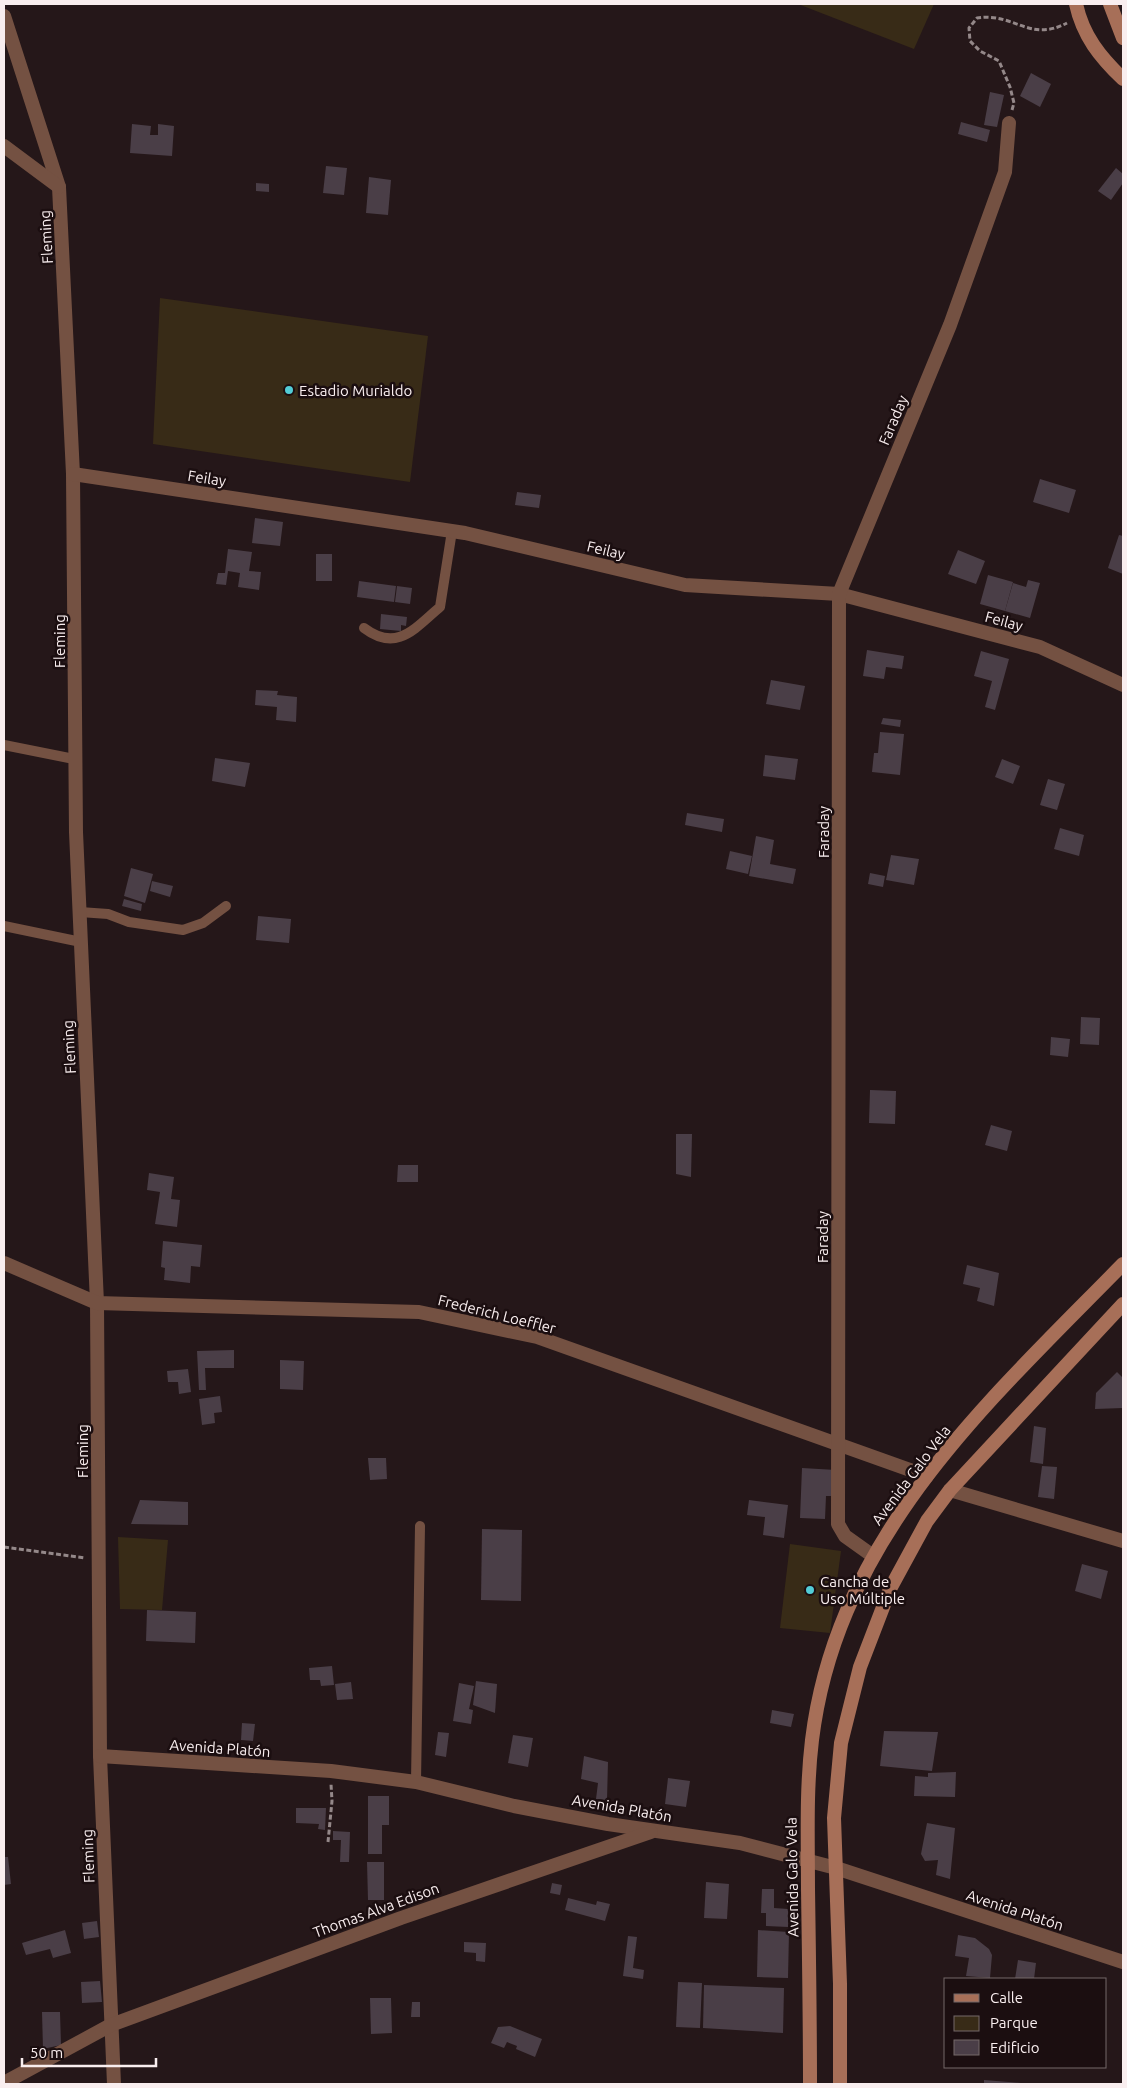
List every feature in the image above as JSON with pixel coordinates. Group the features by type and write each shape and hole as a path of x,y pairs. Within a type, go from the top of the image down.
{"main road":[{"path":"1110,4 1123,38"},
{"path":"1077,10 1092,46 1102,59 1123,79"},
{"name":"Avenida Galo Vela","path":"810,2084 806,1818 808,1778 812,1738 819,1699 826,1669 846,1610 873,1556 903,1508 927,1476 972,1420 1123,1264"},
{"path":"840,2084 840,1984 834,1818 841,1743 860,1667 890,1589 927,1521 950,1490 1123,1304"}],"street":[{"name":"Fleming","path":"4,16 59,186 73,474 74,759 97,1303 100,1756 114,2084"},
{"name":"Faraday","path":"873,1556 845,1536 838,1524 839,594 950,325 1005,172 1009,123"},
{"path":"4,146 59,186"},
{"name":"Feilay","path":"73,474 452,531 684,585 839,594 1040,647 1123,685"},
{"path":"4,1263 97,1303"},
{"name":"Frederich Loeffler","path":"97,1303 419,1312 537,1337 927,1476"},
{"path":"950,1490 1123,1541"},
{"name":"Avenida Platón","path":"100,1756 331,1771 416,1782 514,1806 654,1831 740,1843 836,1868 1123,1962"},
{"name":"Thomas Alva Edison","path":"4,2083 111,2025 401,1918 654,1831"}],"lane":[{"path":"364,628 373,635 389,640 401,637 440,607 452,531"},
{"path":"4,744 74,759"},
{"path":"80,912 108,914 129,922 183,930 203,923 226,906"},
{"path":"4,926 81,942"},
{"path":"416,1782 420,1526"}],"path":[{"path":"1009,123 1014,103 1010,87 999,61 980,51 970,41 970,28 977,18 990,16 1023,28 1039,31 1059,27 1077,10"},
{"path":"4,1547 98,1560"},
{"path":"328,1842 332,1801 331,1771"}],"green space":[{"path":"798,4 934,4 914,49"},
{"name":"Estadio Murialdo","path":"160,298 428,336 410,482 153,444"},
{"path":"118,1537 168,1540 162,1610 120,1609"},
{"name":"Cancha de Uso Múltiple","path":"790,1544 841,1551 830,1633 780,1628"}],"building":[{"path":"1031,73 1051,84 1040,107 1020,96"},
{"path":"990,92 1004,95 997,127 984,125"},
{"path":"961,122 990,130 987,142 958,134"},
{"path":"132,124 151,126 150,135 158,135 158,124 174,126 172,156 130,153"},
{"path":"326,166 347,168 344,195 323,193"},
{"path":"1116,168 1123,174 1123,183 1111,200 1098,191"},
{"path":"369,177 391,180 388,215 366,213"},
{"path":"256,183 269,184 269,192 256,191"},
{"path":"1040,479 1076,490 1069,513 1033,502"},
{"path":"517,492 541,495 539,508 515,505"},
{"path":"255,518 283,522 280,546 252,543"},
{"path":"1119,535 1123,536 1123,574 1108,568"},
{"path":"228,549 252,552 249,571 261,572 259,590 238,587 240,573 228,571 226,585 216,584 218,573 225,573"},
{"path":"958,550 985,561 976,584 948,574"},
{"path":"316,554 332,554 332,581 316,581"},
{"path":"988,575 1013,582 1005,611 980,604"},
{"path":"1028,580 1040,583 1030,618 1005,611 1013,583 1026,587"},
{"path":"359,581 396,586 394,602 357,597"},
{"path":"397,586 412,588 410,604 395,602"},
{"path":"381,614 407,617 406,626 401,625 401,631 380,629"},
{"path":"867,650 904,656 902,669 886,667 884,679 863,676"},
{"path":"981,651 1009,659 995,710 985,707 992,681 974,676"},
{"path":"771,680 805,686 800,710 766,704"},
{"path":"256,690 278,691 277,695 297,697 296,722 276,720 277,707 255,705"},
{"path":"883,718 901,720 900,727 881,724"},
{"path":"880,732 904,734 900,775 872,772 874,753 878,753"},
{"path":"765,755 798,759 795,780 763,776"},
{"path":"215,758 250,763 245,787 212,781"},
{"path":"1002,759 1020,766 1013,784 995,777"},
{"path":"1048,779 1065,784 1057,810 1040,805"},
{"path":"687,813 724,819 722,832 685,825"},
{"path":"1060,828 1084,835 1079,856 1054,849"},
{"path":"756,836 774,840 770,864 796,869 793,884 749,876"},
{"path":"730,851 752,856 748,874 726,869"},
{"path":"891,855 919,859 914,885 886,880"},
{"path":"131,868 153,874 145,903 124,896"},
{"path":"870,873 885,876 883,887 868,884"},
{"path":"152,881 173,886 170,897 150,891"},
{"path":"124,899 142,904 141,911 122,906"},
{"path":"258,916 291,919 289,943 256,940"},
{"path":"1081,1017 1100,1018 1099,1045 1080,1044"},
{"path":"1051,1037 1070,1039 1068,1057 1050,1055"},
{"path":"870,1090 896,1091 895,1124 869,1123"},
{"path":"991,1125 1012,1131 1007,1151 985,1145"},
{"path":"676,1134 692,1134 691,1177 676,1174"},
{"path":"398,1165 418,1165 418,1182 397,1182"},
{"path":"149,1173 174,1177 171,1199 180,1200 177,1227 155,1224 160,1192 147,1190"},
{"path":"163,1241 202,1245 200,1267 191,1266 190,1283 164,1280 165,1268 161,1267"},
{"path":"967,1265 999,1273 994,1306 977,1301 980,1288 963,1284"},
{"path":"234,1350 234,1368 205,1368 206,1390 199,1390 197,1351"},
{"path":"280,1360 304,1361 303,1390 280,1389"},
{"path":"188,1369 191,1392 179,1394 178,1382 168,1382 167,1371"},
{"path":"1117,1372 1123,1378 1123,1408 1095,1409 1096,1393"},
{"path":"220,1396 222,1412 214,1413 215,1423 202,1425 199,1399"},
{"path":"1034,1426 1046,1428 1043,1464 1030,1462"},
{"path":"368,1458 386,1458 387,1479 370,1480"},
{"path":"1042,1466 1057,1467 1054,1499 1038,1497"},
{"path":"802,1468 836,1470 834,1496 826,1496 825,1519 800,1518"},
{"path":"140,1500 188,1502 188,1525 131,1524"},
{"path":"749,1500 788,1505 784,1538 763,1535 765,1517 747,1515"},
{"path":"482,1529 522,1530 521,1601 481,1600"},
{"path":"1082,1564 1108,1571 1101,1599 1075,1591"},
{"path":"147,1610 196,1612 195,1643 146,1641"},
{"path":"332,1666 334,1685 321,1686 320,1680 310,1680 309,1668"},
{"path":"476,1681 497,1684 495,1713 473,1705"},
{"path":"351,1682 353,1699 337,1700 335,1684"},
{"path":"459,1683 474,1686 469,1709 473,1710 471,1724 453,1721"},
{"path":"772,1710 794,1714 791,1727 770,1723"},
{"path":"242,1723 255,1724 253,1741 241,1740"},
{"path":"884,1731 938,1732 932,1771 880,1766"},
{"path":"438,1732 449,1733 446,1757 435,1755"},
{"path":"513,1735 533,1738 528,1767 508,1763"},
{"path":"584,1756 608,1762 607,1800 596,1799 598,1783 581,1779"},
{"path":"956,1772 955,1797 914,1796 915,1776 928,1777 928,1773"},
{"path":"668,1778 690,1781 686,1807 665,1804"},
{"path":"368,1796 389,1796 389,1825 382,1825 382,1854 368,1854"},
{"path":"296,1808 326,1808 325,1830 318,1829 319,1824 296,1823"},
{"path":"927,1823 955,1828 950,1879 936,1875 938,1860 925,1861 921,1854"},
{"path":"333,1831 350,1832 349,1862 340,1862 341,1840 333,1840"},
{"path":"4,1857 8,1857 11,1884 4,1885"},
{"path":"367,1862 384,1862 384,1900 368,1900"},
{"path":"706,1882 729,1884 727,1919 704,1918"},
{"path":"552,1883 562,1885 560,1895 550,1893"},
{"path":"762,1889 774,1889 774,1908 788,1909 788,1927 766,1926 766,1913 761,1913"},
{"path":"568,1898 596,1905 597,1901 610,1904 605,1921 565,1910"},
{"path":"97,1921 99,1937 84,1939 82,1923"},
{"path":"65,1930 71,1953 53,1958 50,1949 26,1955 22,1943"},
{"path":"758,1930 789,1932 788,1978 757,1977"},
{"path":"958,1935 975,1938 989,1949 992,1955 990,1978 966,1976 969,1958 955,1956"},
{"path":"628,1936 637,1937 633,1968 644,1970 643,1979 623,1976"},
{"path":"464,1942 486,1943 485,1962 476,1961 476,1953 464,1952"},
{"path":"1018,1960 1036,1963 1034,1978 1015,1978"},
{"path":"100,1981 102,2002 82,2003 81,1982"},
{"path":"678,1982 702,1983 700,2028 676,2027"},
{"path":"704,1985 784,1988 783,2033 703,2028"},
{"path":"370,1998 391,1998 392,2033 371,2034"},
{"path":"412,2002 420,2002 420,2017 411,2017"},
{"path":"42,2012 60,2012 61,2045 43,2049"},
{"path":"510,2026 542,2039 535,2057 516,2049 517,2046 507,2042 504,2048 491,2043 498,2027"},
{"path":"984,2080 1021,2083 984,2084"}],"place":[{"name":"Estadio Murialdo","path":"289,390"},
{"name":"Cancha de Uso Múltiple","path":"810,1590"}]}
